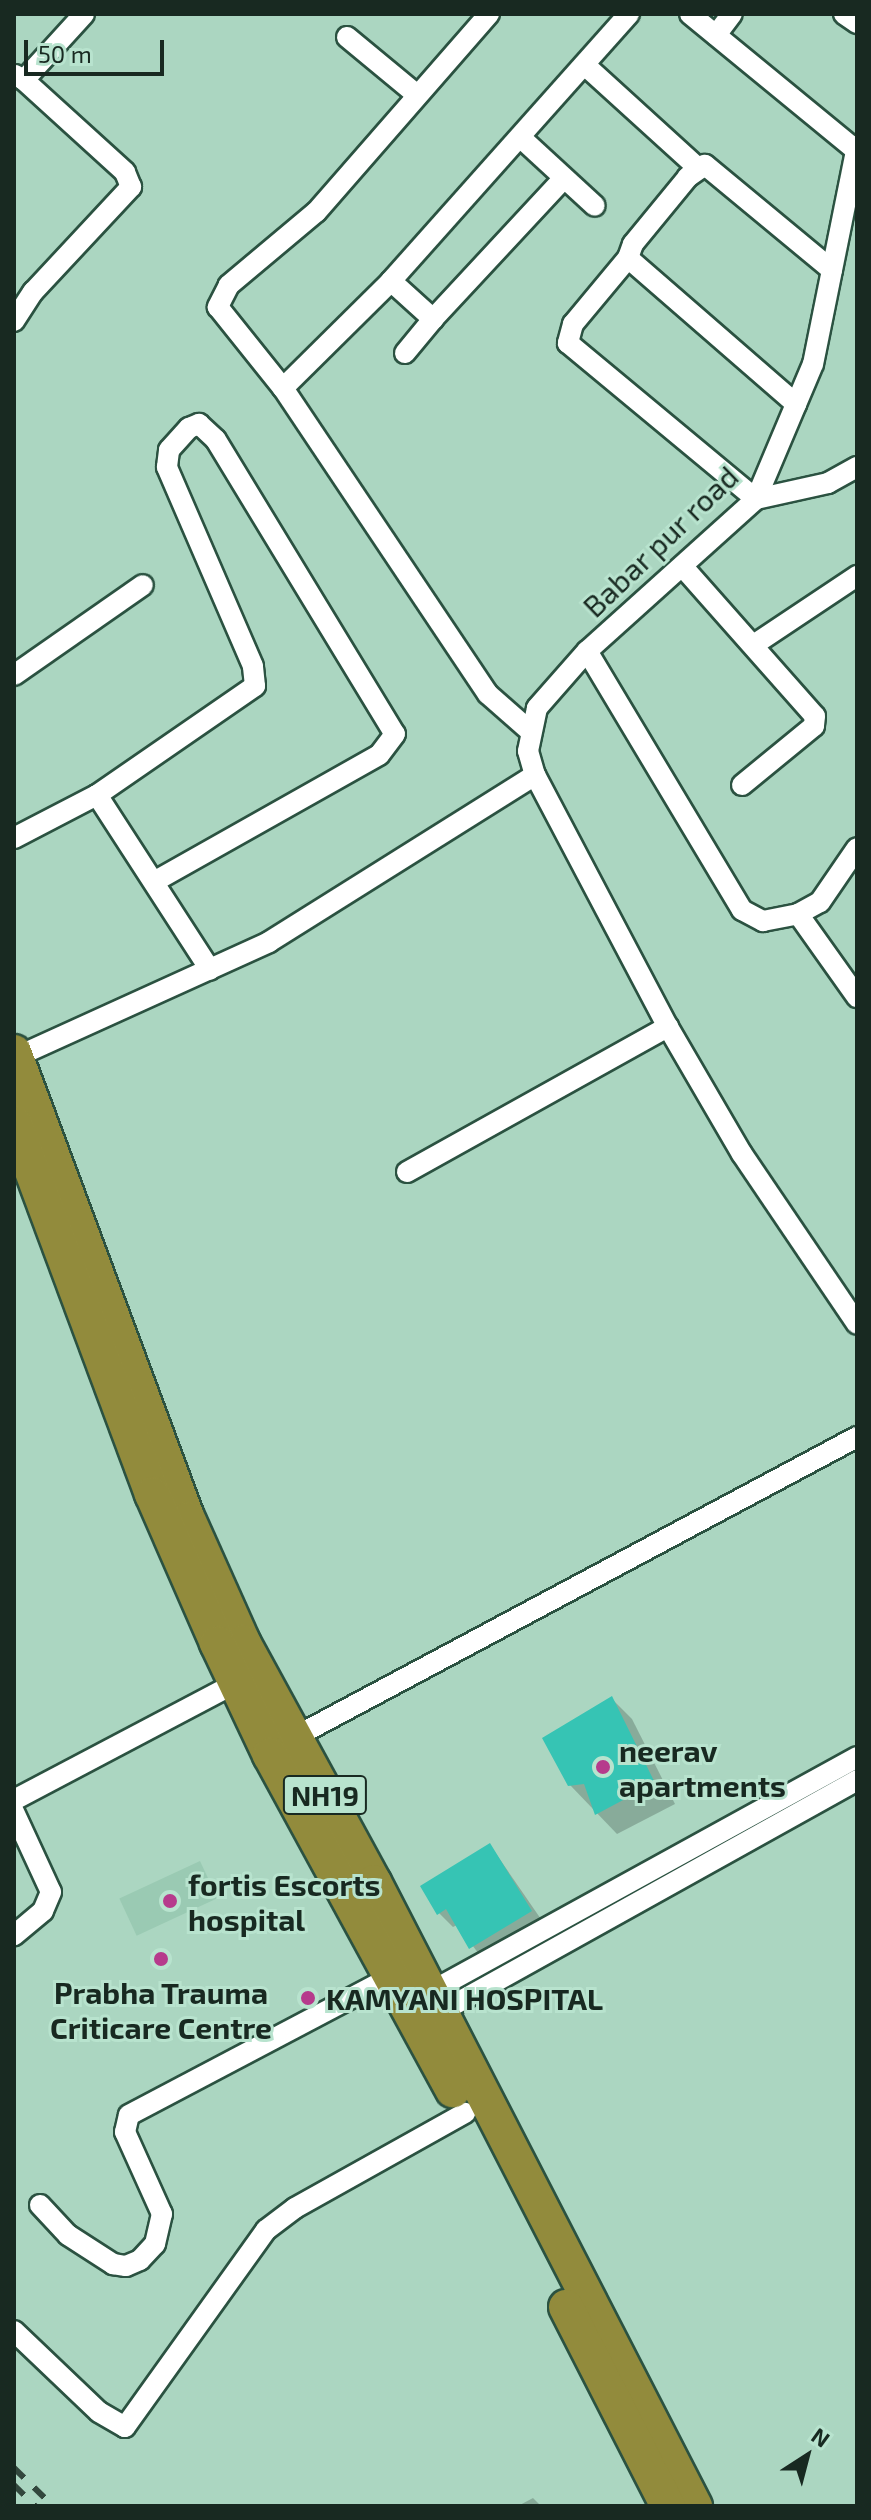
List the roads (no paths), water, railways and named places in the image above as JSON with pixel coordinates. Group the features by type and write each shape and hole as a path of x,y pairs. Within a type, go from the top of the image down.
{"highway":[{"name":"NH19","path":"15,1054 188,1519 293,1738 434,2002 695,2506"},
{"name":"NH19","path":"17,1142 152,1494 236,1683 465,2113 668,2506"}],"street":[{"path":"14,321 33,292 131,187 125,172 19,77 84,14"},
{"path":"488,14 316,212 220,298 223,317 283,388 488,694 529,730 535,775 668,1027 742,1154 857,1324"},
{"path":"283,388 391,281 587,67 629,14"},
{"path":"690,14 857,149"},
{"path":"716,35 732,14"},
{"path":"844,14 857,23"},
{"path":"347,37 417,95"},
{"path":"587,67 698,168"},
{"path":"521,138 595,206"},
{"name":"Babar pur road","path":"529,730 537,708 587,651 756,499 813,364 832,270 850,221 857,149"},
{"path":"832,270 720,172 705,165 698,168 633,244 628,258 568,334 574,351 756,499 828,483 857,467"},
{"path":"405,353 564,178"},
{"path":"628,258 796,404"},
{"path":"391,281 433,319"},
{"path":"14,838 97,795 255,686 253,666 167,467 169,450 199,424 216,440 395,734 379,755 154,882"},
{"path":"683,567 813,711 815,722 742,785"},
{"path":"755,644 857,576"},
{"path":"14,675 143,585"},
{"path":"587,651 742,910 763,921 798,914 820,902 857,848"},
{"path":"15,1054 269,942 535,775"},
{"path":"97,795 210,970"},
{"path":"798,914 857,997"},
{"path":"407,1172 668,1027"},
{"path":"293,1738 857,1437"},
{"path":"14,1800 236,1683"},
{"path":"434,2002 857,1757"},
{"path":"434,2002 857,1780"},
{"path":"14,1812 51,1892 43,1911 14,1935"},
{"path":"40,2205 68,2235 113,2264 126,2266 140,2260 155,2244 162,2214 125,2132 129,2115 393,1976"},
{"path":"14,2331 99,2412 125,2427 266,2230 295,2208 465,2113"}],"railway":[{"path":"14,2468 53,2506"},
{"path":"14,2485 35,2506"}],"place":[{"name":"neerav apartments","path":"603,1767"},
{"name":"fortis Escorts hospital","path":"170,1901"},
{"name":"Prabha Trauma Criticare Centre","path":"161,1959"},
{"name":"KAMYANI HOSPITAL","path":"308,1998"}]}
